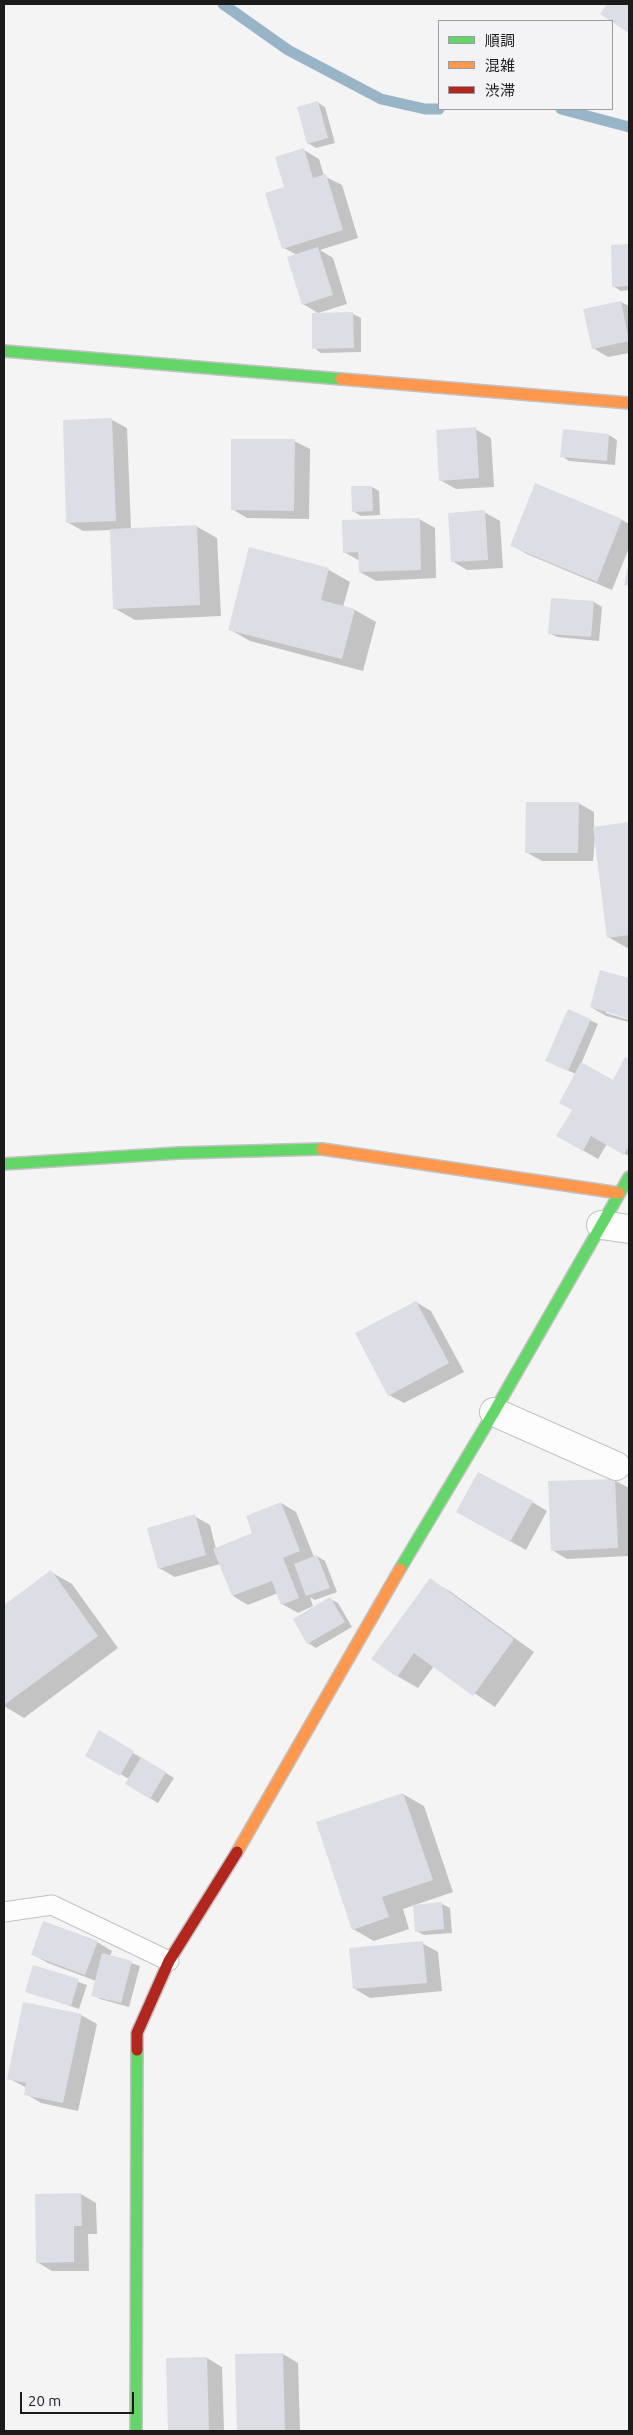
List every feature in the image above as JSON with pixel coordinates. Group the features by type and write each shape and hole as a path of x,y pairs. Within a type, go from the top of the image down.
{"street":[{"path":"4,352 629,403"},
{"path":"4,1164 179,1153 318,1148 619,1193"},
{"path":"136,2431 137,2033 169,1961 246,1838 426,1523 494,1412 629,1177"},
{"path":"601,1225 629,1229"},
{"path":"494,1412 616,1466"}],"lane":[{"path":"4,1912 52,1906 169,1961"}],"building":[{"path":"607,4 629,4 629,33 613,23 613,20 609,20 600,14"},
{"path":"318,101 328,138 307,144 297,107"},
{"path":"304,148 313,178 326,174 343,230 282,249 265,193 284,187 275,157"},
{"path":"629,244 629,286 612,287 611,245"},
{"path":"318,247 333,295 302,305 287,257"},
{"path":"621,301 629,341 592,349 583,309"},
{"path":"353,312 354,348 312,349 312,313"},
{"path":"112,418 116,521 66,523 63,420"},
{"path":"476,427 479,478 439,481 436,430"},
{"path":"563,429 609,434 607,461 560,457"},
{"path":"231,439 295,439 294,511 231,510"},
{"path":"535,483 622,519 597,582 510,546"},
{"path":"351,486 372,486 373,511 352,512"},
{"path":"485,510 488,560 451,562 448,513"},
{"path":"420,518 421,570 359,572 358,552 343,553 342,520"},
{"path":"197,525 200,605 113,609 110,529"},
{"path":"249,547 329,568 321,600 355,609 342,659 228,630"},
{"path":"629,567 629,586 624,585"},
{"path":"551,598 594,601 591,637 548,634"},
{"path":"526,802 579,802 578,853 525,853"},
{"path":"629,822 629,935 607,938 593,827"},
{"path":"600,970 629,978 629,1019 590,1007"},
{"path":"568,1009 591,1019 568,1071 545,1061"},
{"path":"625,1057 629,1059 629,1146 624,1155 591,1136 583,1151 556,1136 572,1110 559,1103 581,1062 613,1080"},
{"path":"416,1301 449,1363 388,1396 355,1333"},
{"path":"478,1472 533,1501 510,1542 456,1512"},
{"path":"615,1479 618,1548 551,1551 548,1481"},
{"path":"281,1502 300,1551 283,1558 299,1598 281,1605 272,1581 232,1596 213,1549 252,1533 246,1516"},
{"path":"195,1514 206,1555 158,1569 147,1528"},
{"path":"317,1555 330,1588 306,1596 294,1564"},
{"path":"51,1570 98,1636 4,1705 4,1605"},
{"path":"430,1578 514,1639 473,1696 414,1653 397,1677 371,1659"},
{"path":"330,1597 345,1622 307,1644 293,1619"},
{"path":"99,1730 134,1751 120,1776 85,1756"},
{"path":"141,1757 166,1772 150,1799 125,1784"},
{"path":"403,1793 433,1880 382,1897 389,1917 352,1930 316,1822"},
{"path":"442,1902 444,1929 415,1932 413,1905"},
{"path":"43,1921 98,1941 85,1975 31,1955"},
{"path":"423,1941 427,1983 353,1989 349,1948"},
{"path":"102,1953 132,1961 121,2003 91,1996"},
{"path":"33,1965 79,1979 71,2006 25,1992"},
{"path":"23,2002 82,2014 63,2103 24,2095 26,2083 7,2079"},
{"path":"81,2193 82,2226 74,2226 74,2262 36,2263 35,2194"},
{"path":"283,2353 285,2431 237,2431 235,2354"},
{"path":"207,2357 209,2431 168,2431 166,2358"}],"waterway":[{"path":"223,4 288,50 381,99 425,109 438,109"},
{"path":"565,110 629,127"}],"traffic: fast":[{"path":"4,351 341,379"},
{"path":"4,1164 179,1153 322,1149"},
{"path":"400,1569 494,1412 629,1177"},
{"path":"136,2431 137,2050"}],"traffic: slow":[{"path":"341,379 629,403"},
{"path":"322,1149 619,1193"},
{"path":"237,1852 400,1569"}],"traffic: jam":[{"path":"137,2050 137,2033 169,1961 237,1852"}]}
